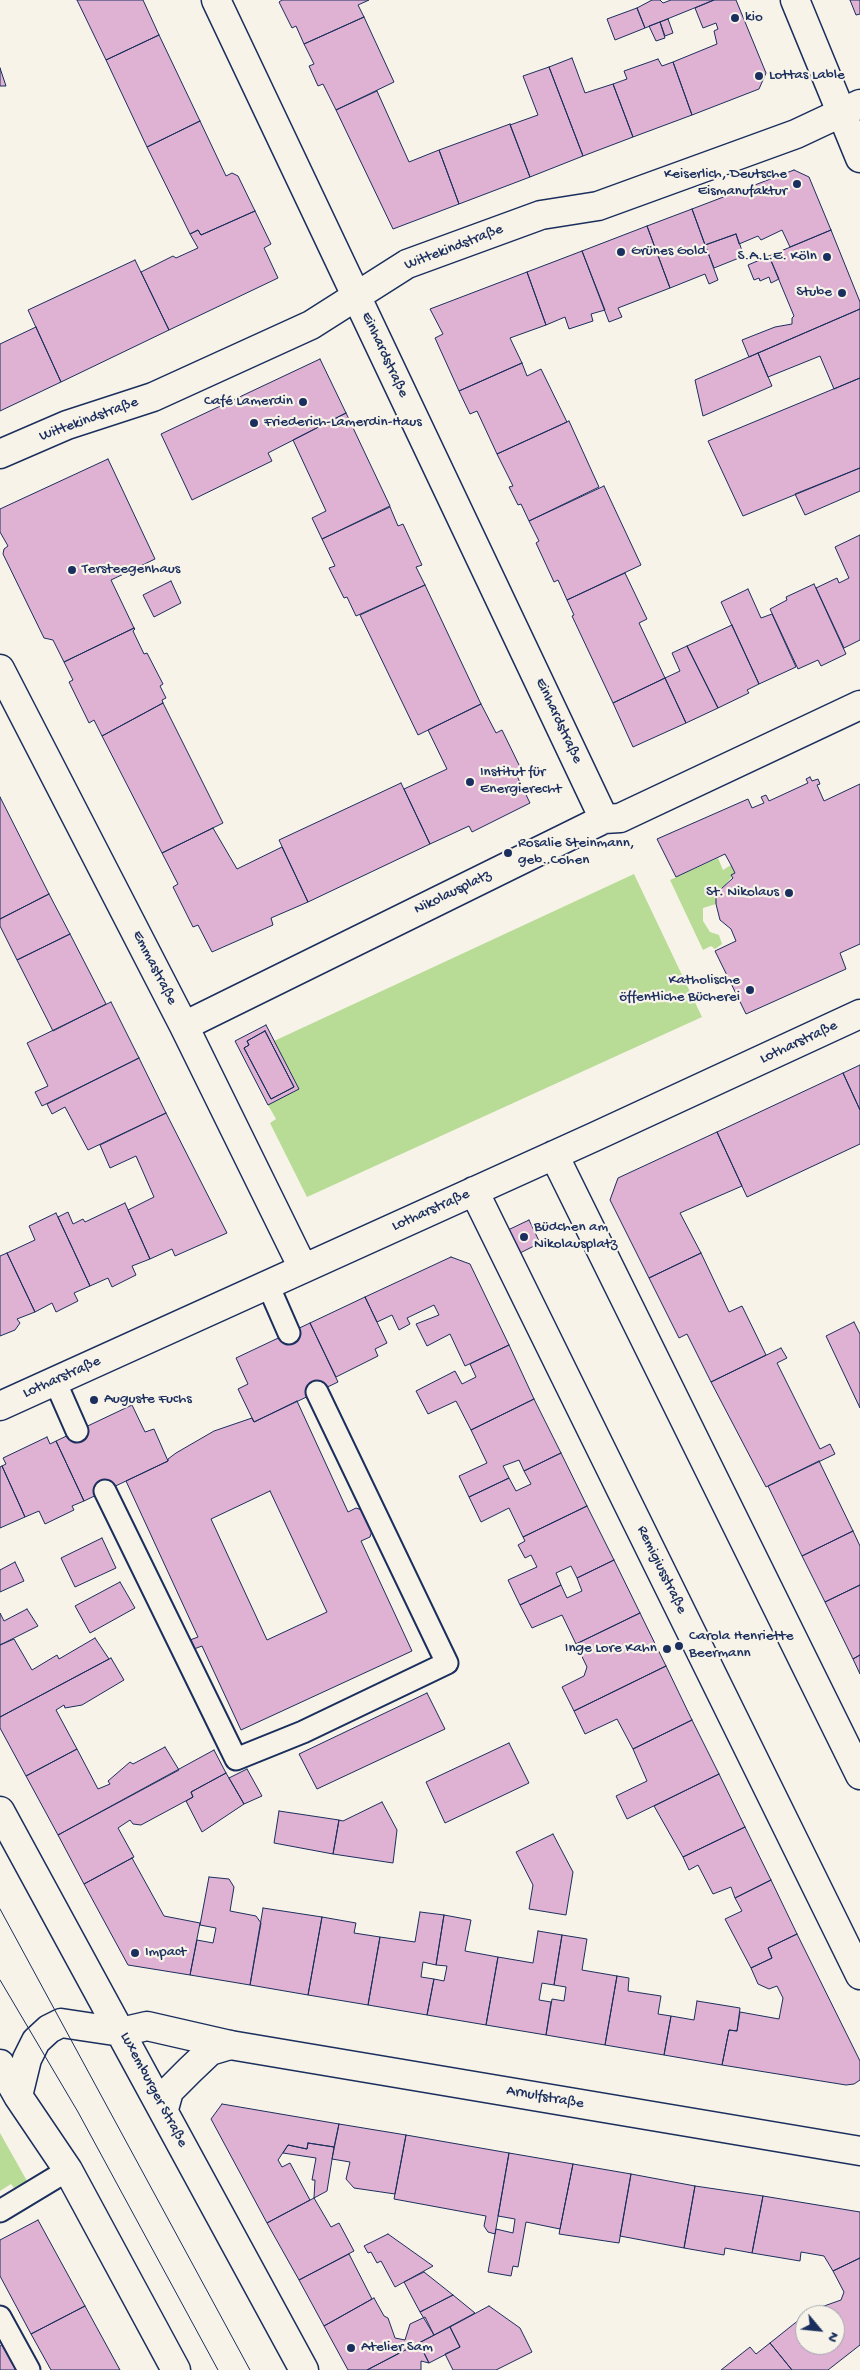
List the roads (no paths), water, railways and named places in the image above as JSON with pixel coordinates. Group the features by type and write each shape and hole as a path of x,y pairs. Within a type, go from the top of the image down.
{"street":[{"name":"Einhardstraße","path":"216,0 604,819"},
{"path":"795,0 850,108 860,158"},
{"name":"Wittekindstraße","path":"0,454 67,425 153,397 311,325 407,264 541,215 598,206 796,134 850,108"},
{"name":"Emmastraße","path":"0,669 184,1026 314,1263"},
{"name":"Nikolausplatz","path":"184,1026 604,819 620,818 860,705"},
{"name":"Lotharstraße","path":"0,1406 474,1192 510,1173 742,1070 860,1014"},
{"path":"554,1155 860,1775"},
{"name":"Remigiusstraße","path":"474,1192 860,1975"},
{"name":"Luxemburger Straße","path":"0,1812 164,2109 304,2370"},
{"path":"18,2096 27,2059 36,2041 49,2028 61,2023 122,2032"},
{"name":"Arnulfstraße","path":"122,2032 147,2026 230,2045 860,2151"},
{"path":"164,2109 169,2091 190,2070 210,2051 230,2045"},
{"path":"0,2064 18,2096 68,2170 176,2370"}],"lane":[{"path":"268,1285 289,1333"},
{"path":"55,1381 77,1431"},
{"path":"106,1491 236,1759 303,1732 446,1663 316,1392"},
{"path":"0,2211 68,2170"},
{"path":"0,2317 29,2370"}],"tram line":[{"path":"0,1909 250,2370"},
{"path":"0,1980 78,2112 218,2370"}],"place":[{"name":"kio","path":"735,18"},
{"name":"Lottas Lable","path":"759,76"},
{"name":"Keiserlich, Deutsche Eismanufaktur","path":"797,184"},
{"name":"Grünes Gold","path":"621,252"},
{"name":"S.A.L.E. Köln","path":"827,257"},
{"name":"Stube","path":"842,293"},
{"name":"Café Lamerdin","path":"303,402"},
{"name":"Friederich-Lamerdin-Haus","path":"254,423"},
{"name":"Tersteegenhaus","path":"72,570"},
{"name":"Institut für Energierecht","path":"470,782"},
{"name":"Rosalie Steinmann, geb. Cohen","path":"508,853"},
{"name":"St. Nikolaus","path":"789,893"},
{"name":"Katholische öffentliche Bücherei","path":"750,990"},
{"name":"Büdchen am Nikolausplatz","path":"524,1237"},
{"name":"Auguste Fuchs","path":"94,1400"},
{"name":"Carola Henriette Beermann","path":"679,1646"},
{"name":"Inge Lore Kahn","path":"667,1649"},
{"name":"Impact","path":"135,1953"},
{"name":"Atelier Sam","path":"351,2348"}]}
